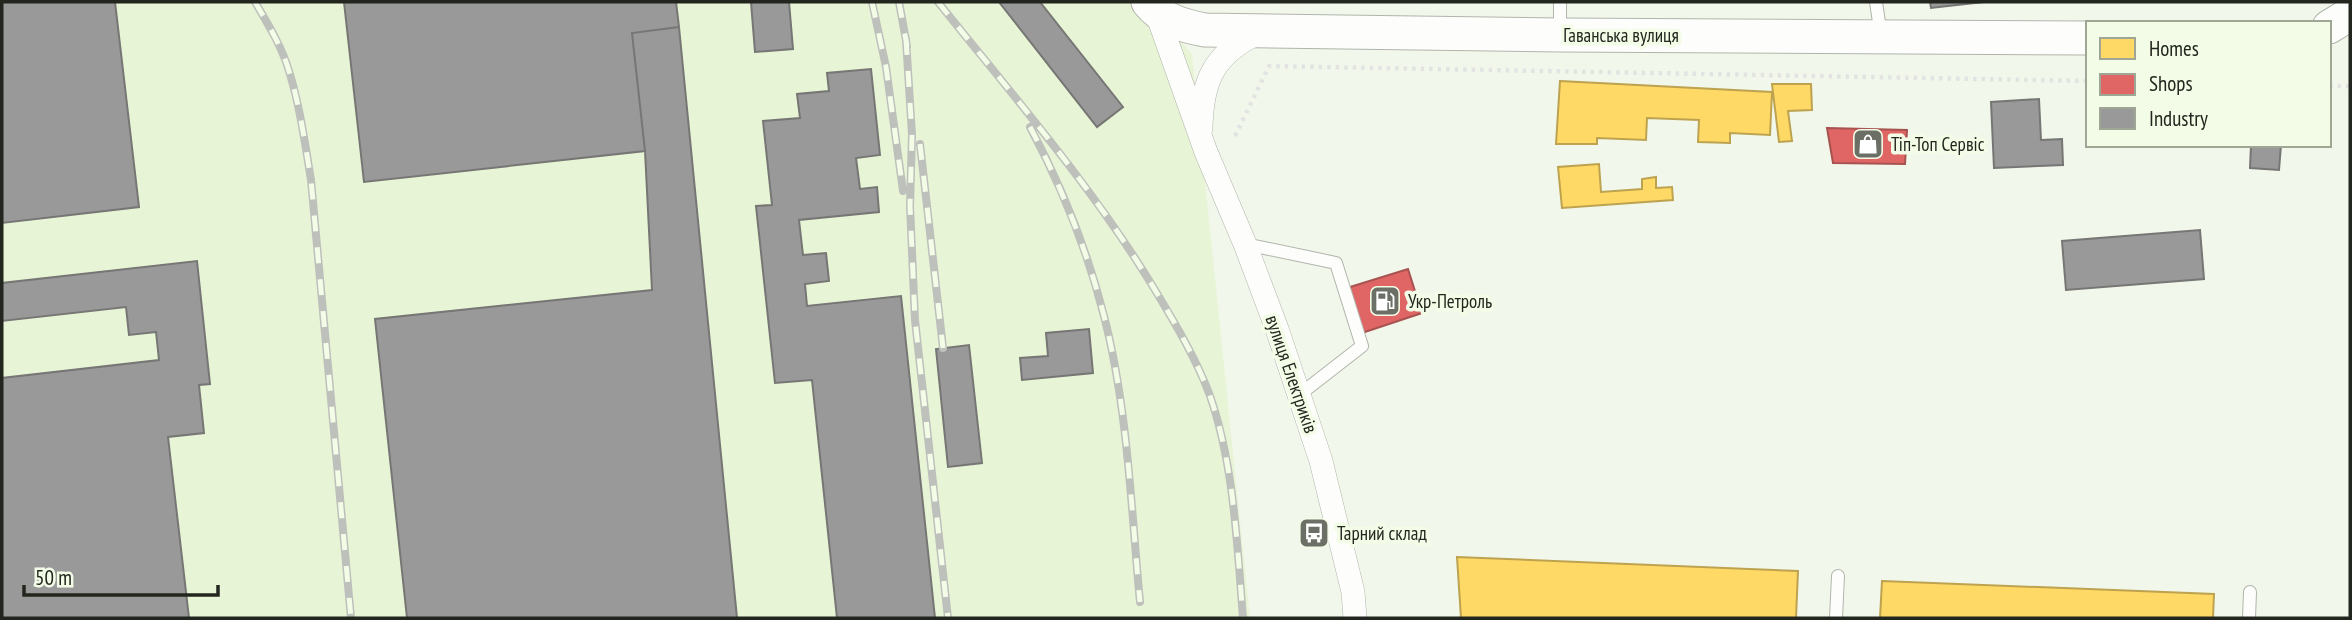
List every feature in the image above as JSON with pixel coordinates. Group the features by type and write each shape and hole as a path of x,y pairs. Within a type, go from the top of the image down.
{"street":[{"name":"Гаванська вулиця","path":"1153,8 1186,27 1205,30 2086,38"},
{"name":"вулиця Електриків","path":"1153,8 1201,138 1245,244 1321,461 1353,592 1355,618"},
{"path":"2331,26 2350,14"},
{"name":"вулиця Електриків","path":"1201,138 1202,107 1219,60 1231,48 1263,31"},
{"path":"2331,39 2350,39"}],"lane":[{"path":"1560,2 1560,35"},
{"path":"1876,2 1881,37"},
{"path":"1245,244 1336,264 1362,346 1299,395"},
{"path":"1836,618 1838,576"},
{"path":"2249,618 2250,592"}],"path":[{"path":"1234,136 1269,66 2086,82"},
{"path":"2331,86 2350,86"}],"green space":[{"path":"2,2 1145,2 1192,54 1250,618 2,618"}],"building: Homes":[{"path":"1560,81 1772,92 1770,135 1730,133 1730,143 1698,142 1699,120 1647,118 1646,140 1597,138 1597,144 1556,144"},
{"path":"1772,84 1811,84 1812,110 1788,111 1792,141 1779,142"},
{"path":"1599,164 1601,192 1642,189 1642,179 1656,177 1656,188 1672,187 1673,200 1562,208 1558,167"},
{"path":"1457,557 1798,571 1796,618 1461,618"},
{"path":"1882,581 2214,594 2213,618 1880,618"}],"building: Shops":[{"path":"1827,128 1907,130 1905,164 1833,163"},
{"name":"Укр-Петроль","path":"1408,269 1422,313 1362,333 1347,288"}],"building: Industry":[{"path":"2,2 115,2 139,207 2,223"},
{"path":"344,2 676,2 679,27 632,33 645,151 364,182"},
{"path":"751,2 789,2 793,49 755,52"},
{"path":"999,2 1040,2 1123,107 1097,127"},
{"path":"1930,2 1984,2 1931,8"},
{"path":"679,27 737,618 407,618 375,319 652,290 645,151 632,33"},
{"path":"871,69 880,155 856,158 860,189 877,187 879,212 799,220 803,255 826,253 829,281 805,284 807,306 901,296 935,618 837,618 812,380 775,383 756,206 772,205 763,121 800,118 797,94 829,91 827,73"},
{"path":"2039,99 2041,140 2062,139 2063,165 1994,168 1991,102"},
{"path":"2251,147 2281,147 2279,170 2250,168"},
{"path":"2200,230 2204,279 2066,290 2062,241"},
{"path":"197,261 210,384 199,385 204,433 168,437 189,618 2,618 2,378 159,360 156,332 129,335 126,307 2,321 2,283"},
{"path":"1089,329 1093,373 1022,380 1020,358 1048,356 1046,333"},
{"path":"969,345 982,463 948,467 936,349"}],"railway":[{"path":"255,2 279,44 289,71 311,180 351,618"},
{"path":"872,2 886,67 903,191"},
{"path":"899,2 907,46"},
{"path":"938,2 1079,178 1131,252 1191,353 1209,393 1224,447 1233,504 1243,618"},
{"path":"906,39 912,135 910,206 915,320 948,618"},
{"path":"1030,127 1073,220 1104,316 1124,423 1140,602"},
{"path":"920,144 943,348"}],"place":[{"name":"Тіп-Топ Сервіс","path":"1868,144"},
{"name":"Укр-Петроль","path":"1385,301"},
{"name":"Тарний склад","path":"1314,533"}]}
